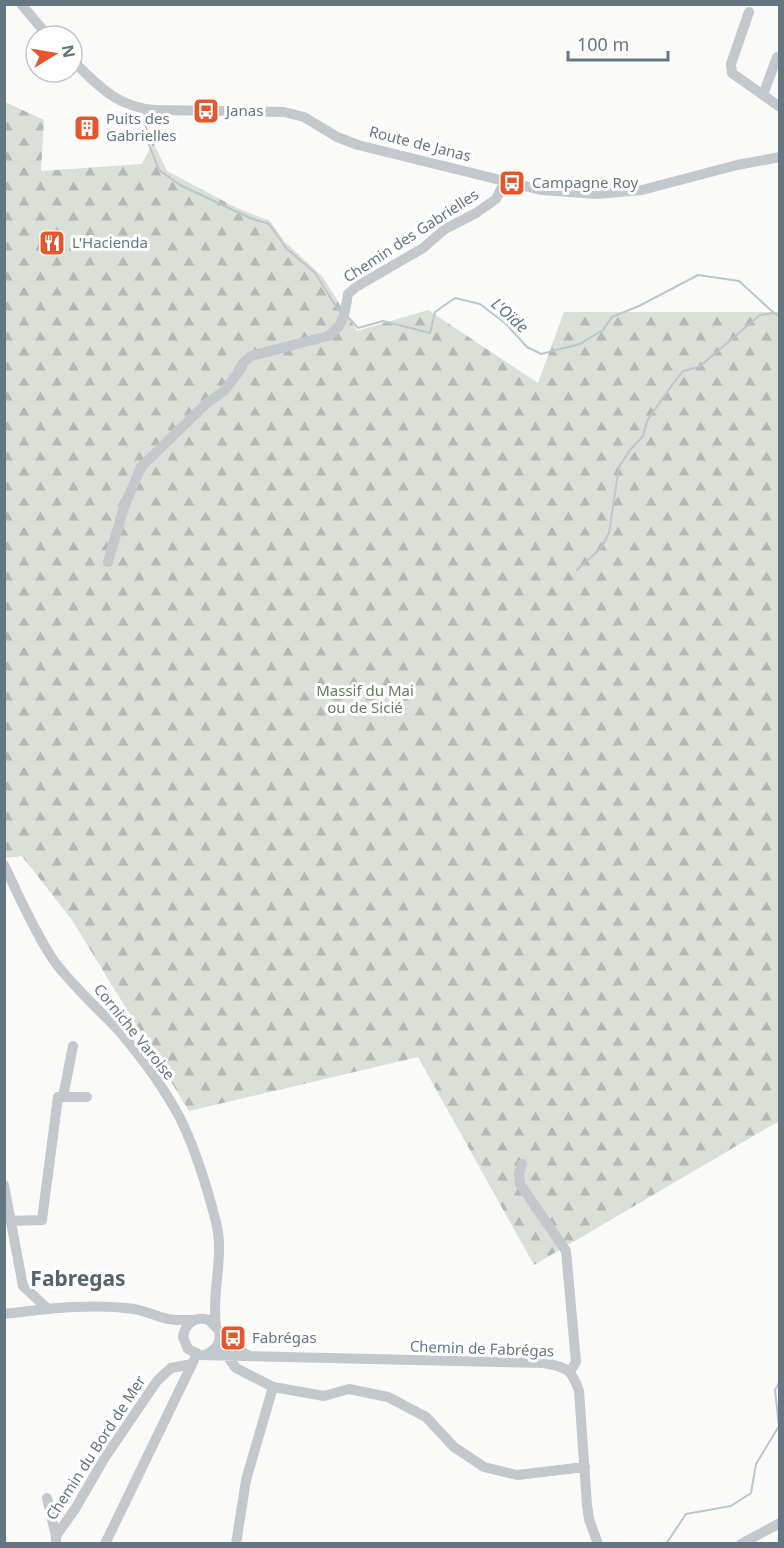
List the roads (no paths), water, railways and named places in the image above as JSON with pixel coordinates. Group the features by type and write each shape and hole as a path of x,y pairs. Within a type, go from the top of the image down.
{"street":[{"path":"21,4 38,24"},
{"path":"749,12 731,64 732,73 780,107"},
{"path":"763,95 777,57"},
{"name":"Route de Janas","path":"84,71 114,98 134,107 155,110 284,112 304,117 337,137 358,145 541,190 580,194 615,194 780,157"},
{"name":"Chemin des Gabrielles","path":"108,562 124,507 141,467 208,402 224,391 243,363 251,356 328,336 338,329 345,315 348,294 423,248 445,229 483,209 496,199 505,181"},
{"name":"Corniche Varoise","path":"4,865 36,930 54,960 121,1034 163,1090 181,1120 201,1173 220,1245 219,1272 214,1302 218,1333"},
{"path":"63,1096 73,1046"},
{"path":"10,1221 42,1220 58,1097 87,1097"},
{"path":"522,1164 519,1173 520,1184 566,1251 576,1362 570,1372"},
{"path":"4,1185 23,1287 48,1308"},
{"path":"183,1337 184,1330 214,1302"},
{"path":"4,1314 48,1308 100,1307 133,1309 166,1319 205,1318 238,1350 251,1357"},
{"path":"166,1319 183,1337 188,1349 198,1357"},
{"path":"218,1333 226,1356 236,1368 273,1387 324,1396 349,1389 388,1397 426,1417 454,1447 484,1467 517,1475 585,1467"},
{"path":"105,1544 198,1357 214,1350 218,1333"},
{"name":"Chemin de Fabrégas","path":"198,1357 559,1365 574,1377 579,1391 589,1519 598,1544"},
{"name":"Chemin du Bord de Mer","path":"56,1540 104,1459 157,1381 171,1368 198,1357"},
{"path":"236,1544 246,1480 273,1387"},
{"name":"Chemin du Bord de Mer","path":"46,1498 56,1540"},
{"path":"741,1544 780,1523"}],"waterway":[{"name":"L'Oïde","path":"144,111 148,142 159,170 180,185 250,218 269,224 286,248 315,273 340,311"},
{"name":"L'Oïde","path":"347,316 358,328 383,321 430,333 435,312 455,298 480,304 506,324 527,347 541,354 580,344 603,330 612,317 639,306 698,275 739,281 780,316"},
{"name":"L'Oïde","path":"577,570 601,548 609,533 619,467 643,436 647,421 672,385 683,371 699,367 760,315 774,313"},
{"name":"L'Oïde","path":"666,1544 686,1514 731,1506 751,1493 756,1464 779,1426 775,1390 780,1381"}],"place":[{"name":"Janas","path":"206,111"},
{"name":"Puits des Gabrielles","path":"87,128"},
{"name":"Campagne Roy","path":"512,183"},
{"name":"L'Hacienda","path":"52,243"},
{"name":"Fabrégas","path":"233,1338"}],"district":[{"name":"Fabregas","path":"78,1279"}],"park label":[{"name":"Massif du Mai ou de Sicié","path":"365,700"}]}
